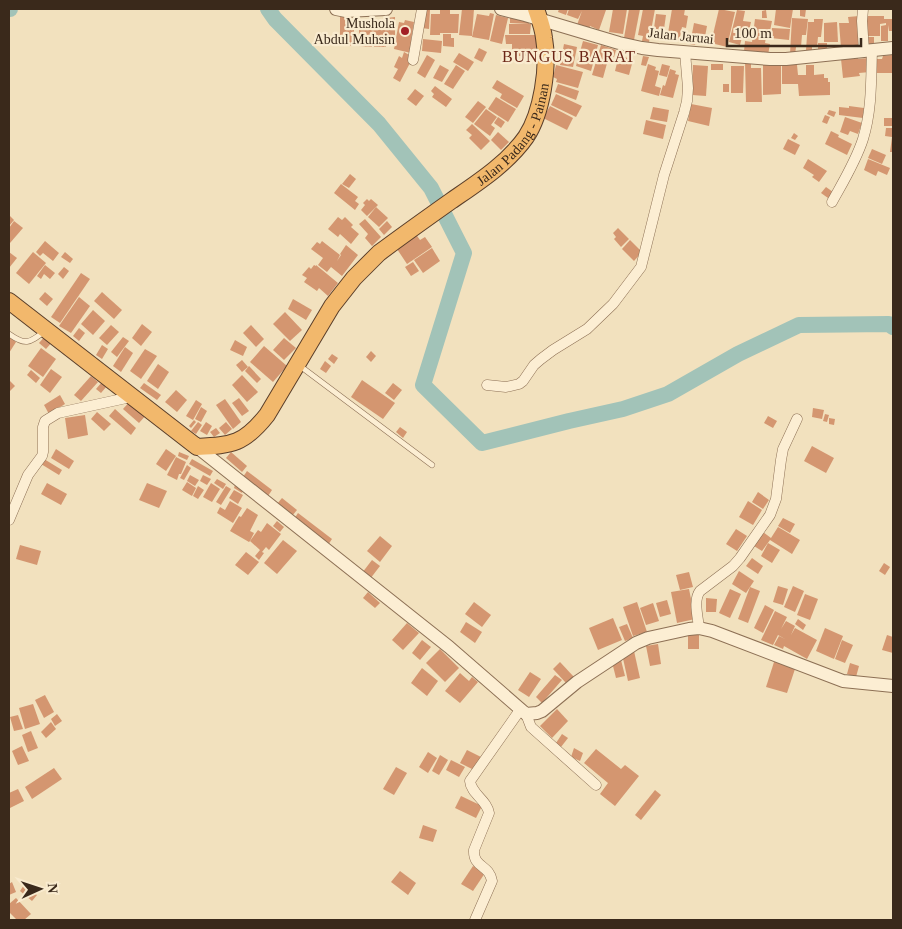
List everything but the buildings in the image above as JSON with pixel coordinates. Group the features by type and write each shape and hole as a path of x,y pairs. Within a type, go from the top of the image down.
{"highway":[{"name":"Jalan Padang - Painan","path":"197,447 232,443 245,437 256,428 267,415 332,306 354,278 379,253 509,157 526,137 539,110 544,85 546,56 544,37 538,14"},
{"path":"9,301 197,447"}],"street":[{"path":"336,9 346,11 386,9"},
{"path":"413,60 422,9"},
{"name":"Jalan Jaruai","path":"501,9 538,14 619,43 658,50 786,59 893,48"},
{"path":"832,202 863,140 868,118 871,96 868,50 862,21 863,9"},
{"path":"487,386 506,387 518,384 541,359 587,329 614,304 641,267 664,175 687,102 688,88 685,52"},
{"path":"9,520 28,475 42,456 43,427 45,422 58,414 131,397"},
{"path":"699,628 696,595 733,566 770,515 776,499 783,449 797,419"},
{"path":"197,447 449,647 523,712 531,727 596,785"},
{"path":"523,712 537,713 542,711 577,682 636,643 648,638 699,628 712,630 843,681 893,686"},
{"path":"475,920 492,881 491,874 477,862 474,855 474,850 490,814 489,808 472,788 470,781 523,712"}],"lane":[{"path":"9,334 18,341 28,342 46,331"},
{"path":"298,364 432,465"}],"waterway":[{"path":"268,9 275,19 379,124 431,188 464,253 423,385 482,443 623,409 668,394 738,354 799,325 889,324 893,327"}],"place":[{"name":"Mushola Abdul Muhsin","path":"405,31"}],"district":[{"name":"BUNGUS BARAT","path":"569,56"}]}
